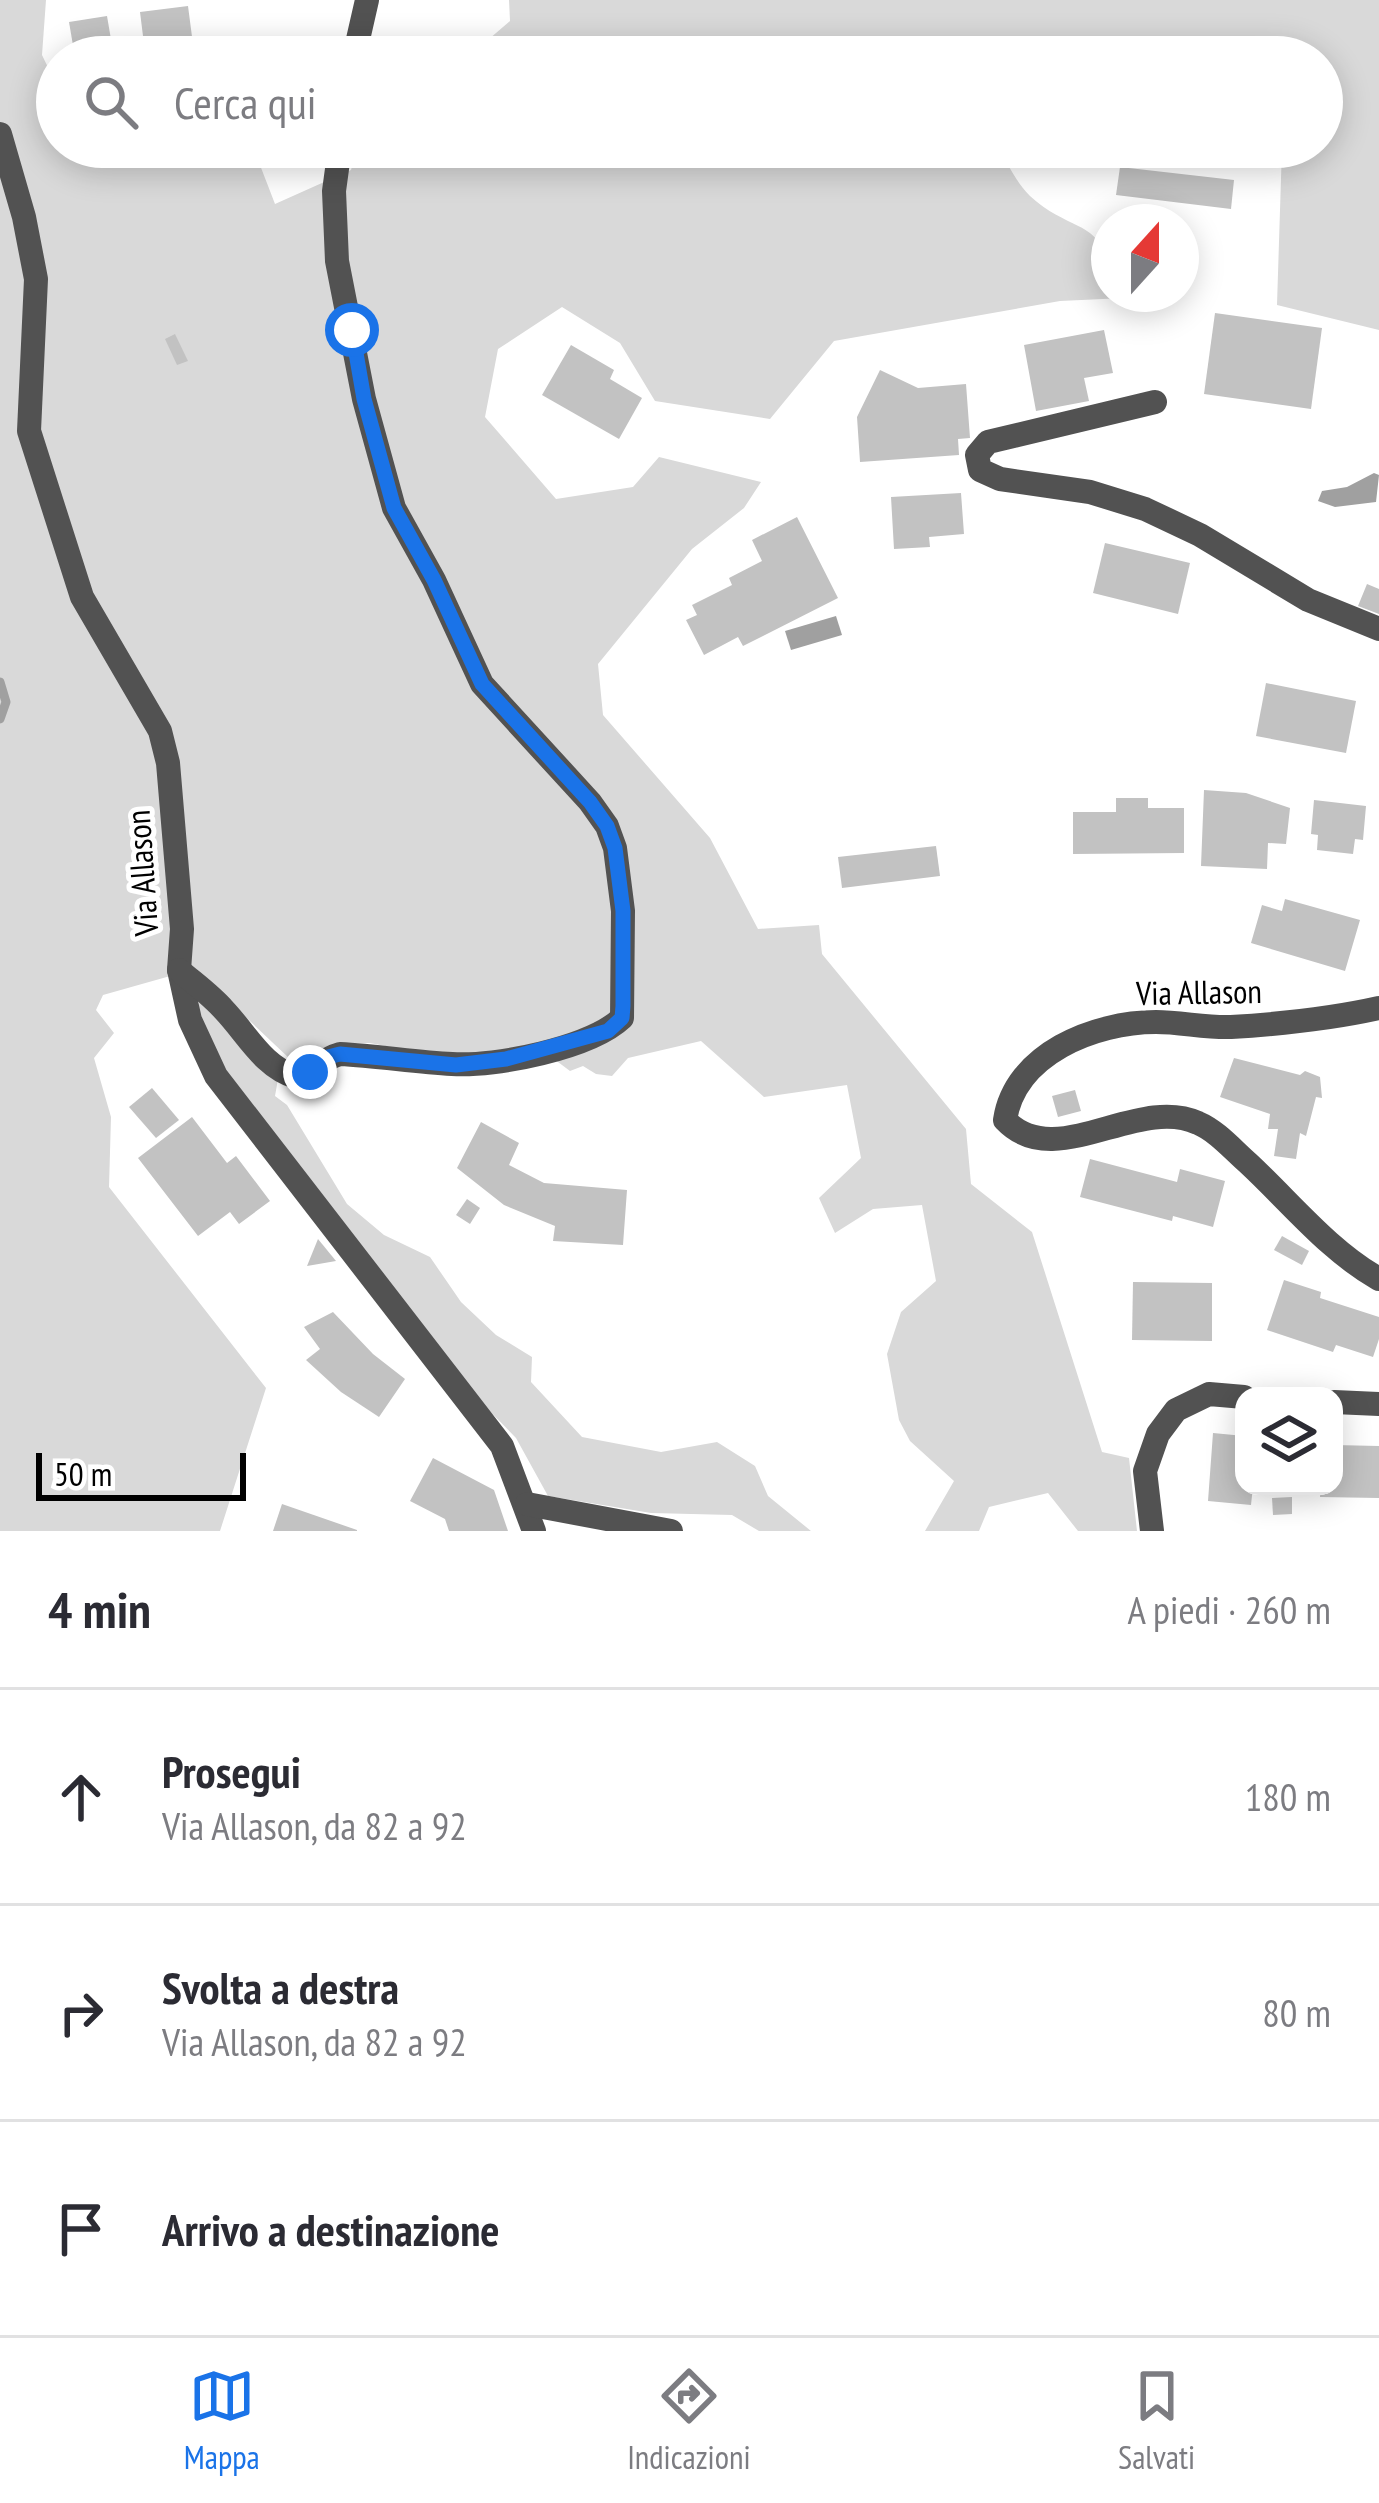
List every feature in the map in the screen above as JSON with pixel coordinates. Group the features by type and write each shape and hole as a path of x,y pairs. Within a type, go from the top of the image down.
{"street":[{"path":"359,36 367,0"},
{"name":"Via Allason","path":"0,134 36,279 29,431 82,597 160,731 168,764 182,929 179,970 190,1020 216,1076 502,1446 534,1531"},
{"path":"179,970 223,1008 256,1050 281,1072 296,1078 324,1058 340,1054 456,1065 506,1059 608,1031 622,1018 623,911 615,848 607,826 482,684 394,508 364,399 337,261 337,168"},
{"path":"1155,402 988,442 977,455 980,470 1000,479 1090,492 1145,509 1200,535 1308,600 1379,629"},
{"name":"Via Allason","path":"1379,1008 1331,1019 1247,1025 1154,1022 1107,1028 1058,1047 1022,1075 1008,1100 1005,1120 1020,1136 1043,1141 1155,1118 1196,1121 1225,1142 1326,1241 1379,1279"},
{"path":"1152,1531 1145,1471 1159,1433 1175,1409 1209,1394 1235,1396"},
{"path":"1343,1402 1379,1404"},
{"path":"526,1504 671,1531"}],"shaded area":[{"path":"0,0 46,0 43,36 36,36 36,168 261,168 275,204 352,168 1010,168 1030,196 1091,235 1091,300 834,341 770,419 655,401 620,343 562,307 498,349 485,417 556,499 633,487 659,457 761,482 744,508 692,549 598,664 603,715 710,838 758,929 819,925 822,954 966,1129 971,1184 1032,1232 1102,1452 1129,1458 1137,1531 1078,1531 1048,1493 989,1507 979,1531 925,1531 954,1481 910,1441 899,1420 887,1354 901,1312 936,1281 922,1205 873,1209 835,1233 819,1198 861,1158 847,1085 764,1097 701,1041 628,1058 612,1076 583,1066 570,1071 554,1059 447,1058 370,1043 339,1043 290,1059 195,969 103,995 96,1010 114,1033 94,1058 111,1117 109,1187 266,1388 220,1531 0,1531"},
{"path":"509,0 1379,0 1379,330 1277,305 1281,168 1343,168 1343,36 492,36 510,21"},
{"path":"1374,473 1379,475 1376,502 1335,507 1318,501 1322,491 1347,487"},
{"path":"836,616 842,635 791,650 785,631"},
{"path":"204,995 278,1079 275,1096 287,1105 347,1204 384,1235 430,1257 461,1302 496,1335 532,1357 531,1382 582,1437 661,1452 717,1442 755,1466 768,1496 811,1531 759,1531 732,1515 651,1513 548,1496 516,1438 473,1394 220,1073 198,1023"}],"building":[{"path":"188,6 192,36 143,36 140,12"},
{"path":"107,16 110,36 71,36 69,22"},
{"path":"1120,168 1234,180 1231,209 1116,195"},
{"path":"1215,313 1322,328 1311,409 1204,394"},
{"path":"1104,330 1113,373 1084,378 1089,401 1036,411 1024,345"},
{"path":"175,334 188,361 177,365 165,339"},
{"path":"571,345 614,370 610,379 642,398 619,439 542,395"},
{"path":"880,370 918,388 966,384 970,438 958,439 959,455 860,462 857,417"},
{"path":"961,493 964,534 929,537 930,547 894,549 891,497"},
{"path":"797,517 838,598 743,646 738,637 704,655 686,620 697,615 692,605 732,585 729,578 762,561 752,540"},
{"path":"1105,543 1190,563 1178,614 1093,593"},
{"path":"1367,584 1379,589 1379,614 1358,606"},
{"path":"1266,683 1356,701 1346,753 1256,736"},
{"path":"1204,790 1246,793 1290,808 1286,844 1268,843 1267,869 1201,866"},
{"path":"1116,798 1148,798 1148,808 1184,808 1184,853 1073,854 1073,812 1116,812"},
{"path":"1314,800 1366,806 1363,840 1355,839 1353,854 1317,850 1318,835 1311,834"},
{"path":"936,846 940,876 842,888 838,857"},
{"path":"1285,899 1360,920 1345,971 1251,943 1262,905 1282,911"},
{"path":"1234,1058 1320,1077 1322,1098 1316,1097 1306,1136 1300,1133 1296,1159 1274,1156 1278,1129 1268,1129 1270,1114 1220,1097"},
{"path":"152,1088 179,1120 156,1138 129,1107"},
{"path":"1075,1090 1081,1111 1058,1117 1052,1096"},
{"path":"192,1117 227,1163 236,1156 270,1201 239,1224 230,1212 198,1236 138,1158"},
{"path":"481,1122 519,1143 509,1165 544,1183 627,1190 623,1245 553,1241 555,1226 504,1205 457,1168"},
{"path":"1090,1159 1177,1182 1180,1169 1225,1181 1213,1227 1080,1197"},
{"path":"467,1199 480,1208 470,1224 456,1215"},
{"path":"1282,1236 1309,1251 1302,1265 1274,1250"},
{"path":"318,1239 336,1261 307,1266"},
{"path":"1284,1280 1321,1292 1320,1298 1379,1317 1373,1357 1336,1345 1333,1352 1267,1330"},
{"path":"1133,1282 1212,1283 1212,1341 1132,1340"},
{"path":"333,1312 405,1379 379,1417 341,1392 306,1360 320,1349 304,1327"},
{"path":"1213,1433 1235,1435 1235,1495 1252,1495 1251,1505 1208,1501"},
{"path":"1343,1445 1379,1446 1379,1498 1320,1497 1343,1495"},
{"path":"433,1458 494,1490 508,1531 449,1531 445,1519 410,1501"},
{"path":"1292,1497 1292,1514 1273,1515 1272,1498"},
{"path":"282,1504 357,1530 357,1531 273,1531"}],"waterway":[{"path":"0,682 6,702 0,719"}],"route":[{"path":"310,1072 324,1058 340,1054 456,1065 506,1059 608,1031 622,1018 623,1006 623,911 615,848 607,826 482,684 394,508 364,399 352,330"}]}
